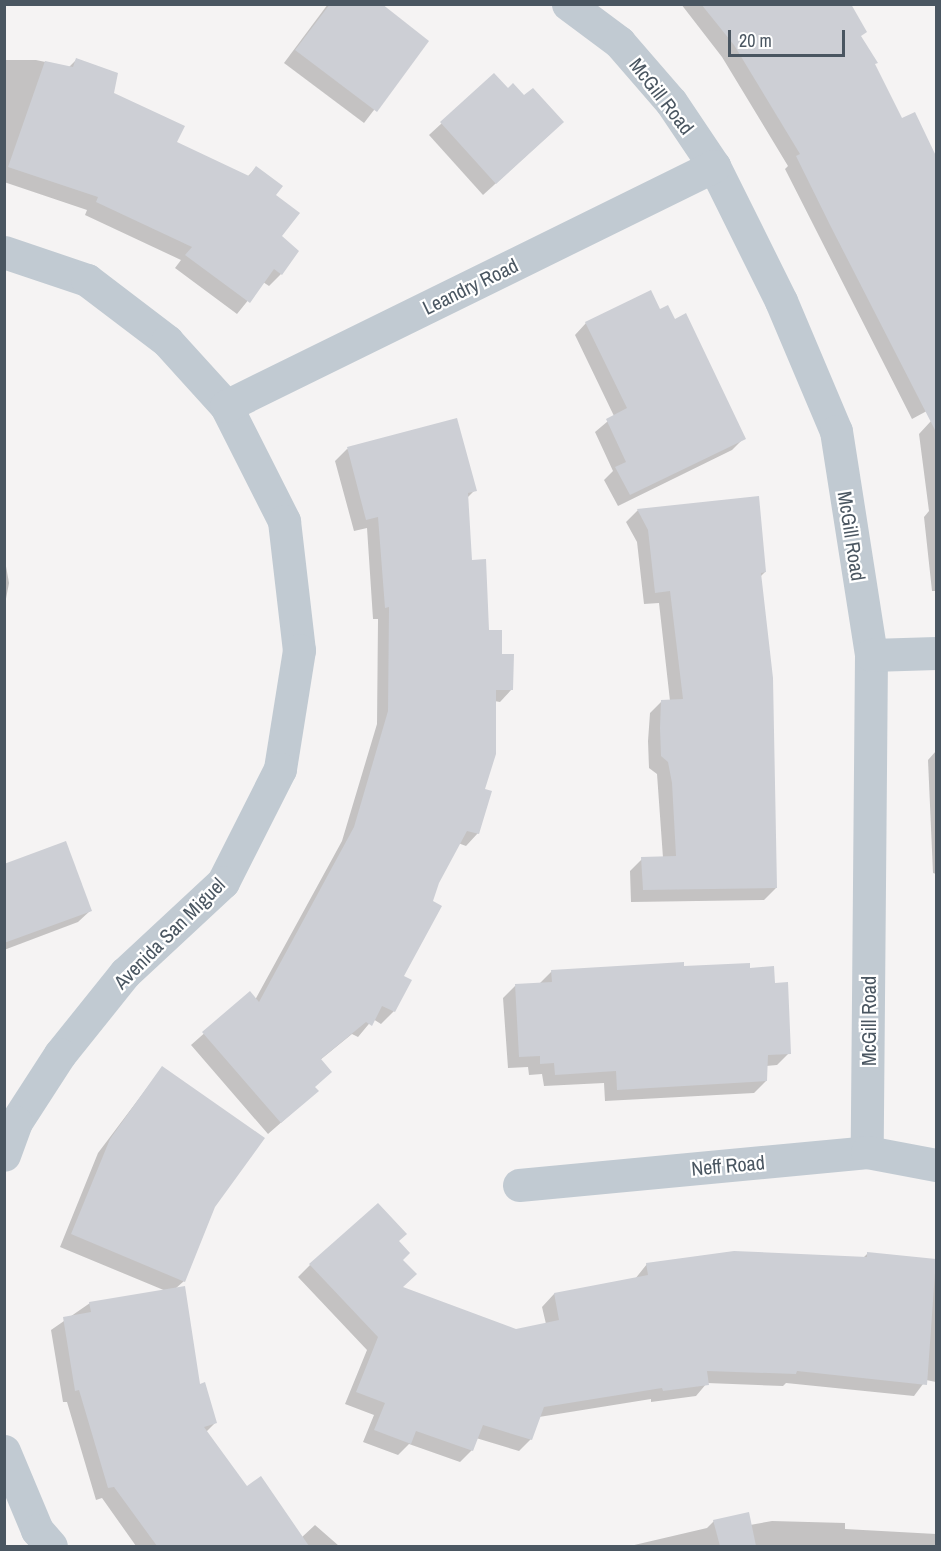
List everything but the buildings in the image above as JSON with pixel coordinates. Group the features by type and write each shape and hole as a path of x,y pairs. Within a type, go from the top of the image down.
{"street":[{"name":"McGill Road","path":"568,4 619,42 671,102 714,166 781,301 836,431 871,655 867,1152"},
{"name":"Leandry Road","path":"226,406 714,166"},
{"name":"Avenida San Miguel","path":"4,252 87,280 167,341 226,406 284,521 299,650 280,769 223,882 125,973 60,1054 16,1122 4,1155"},
{"path":"871,655 936,653"},
{"name":"Neff Road","path":"519,1185 867,1152 936,1166"},
{"path":"4,1451 37,1530 51,1546"}]}
